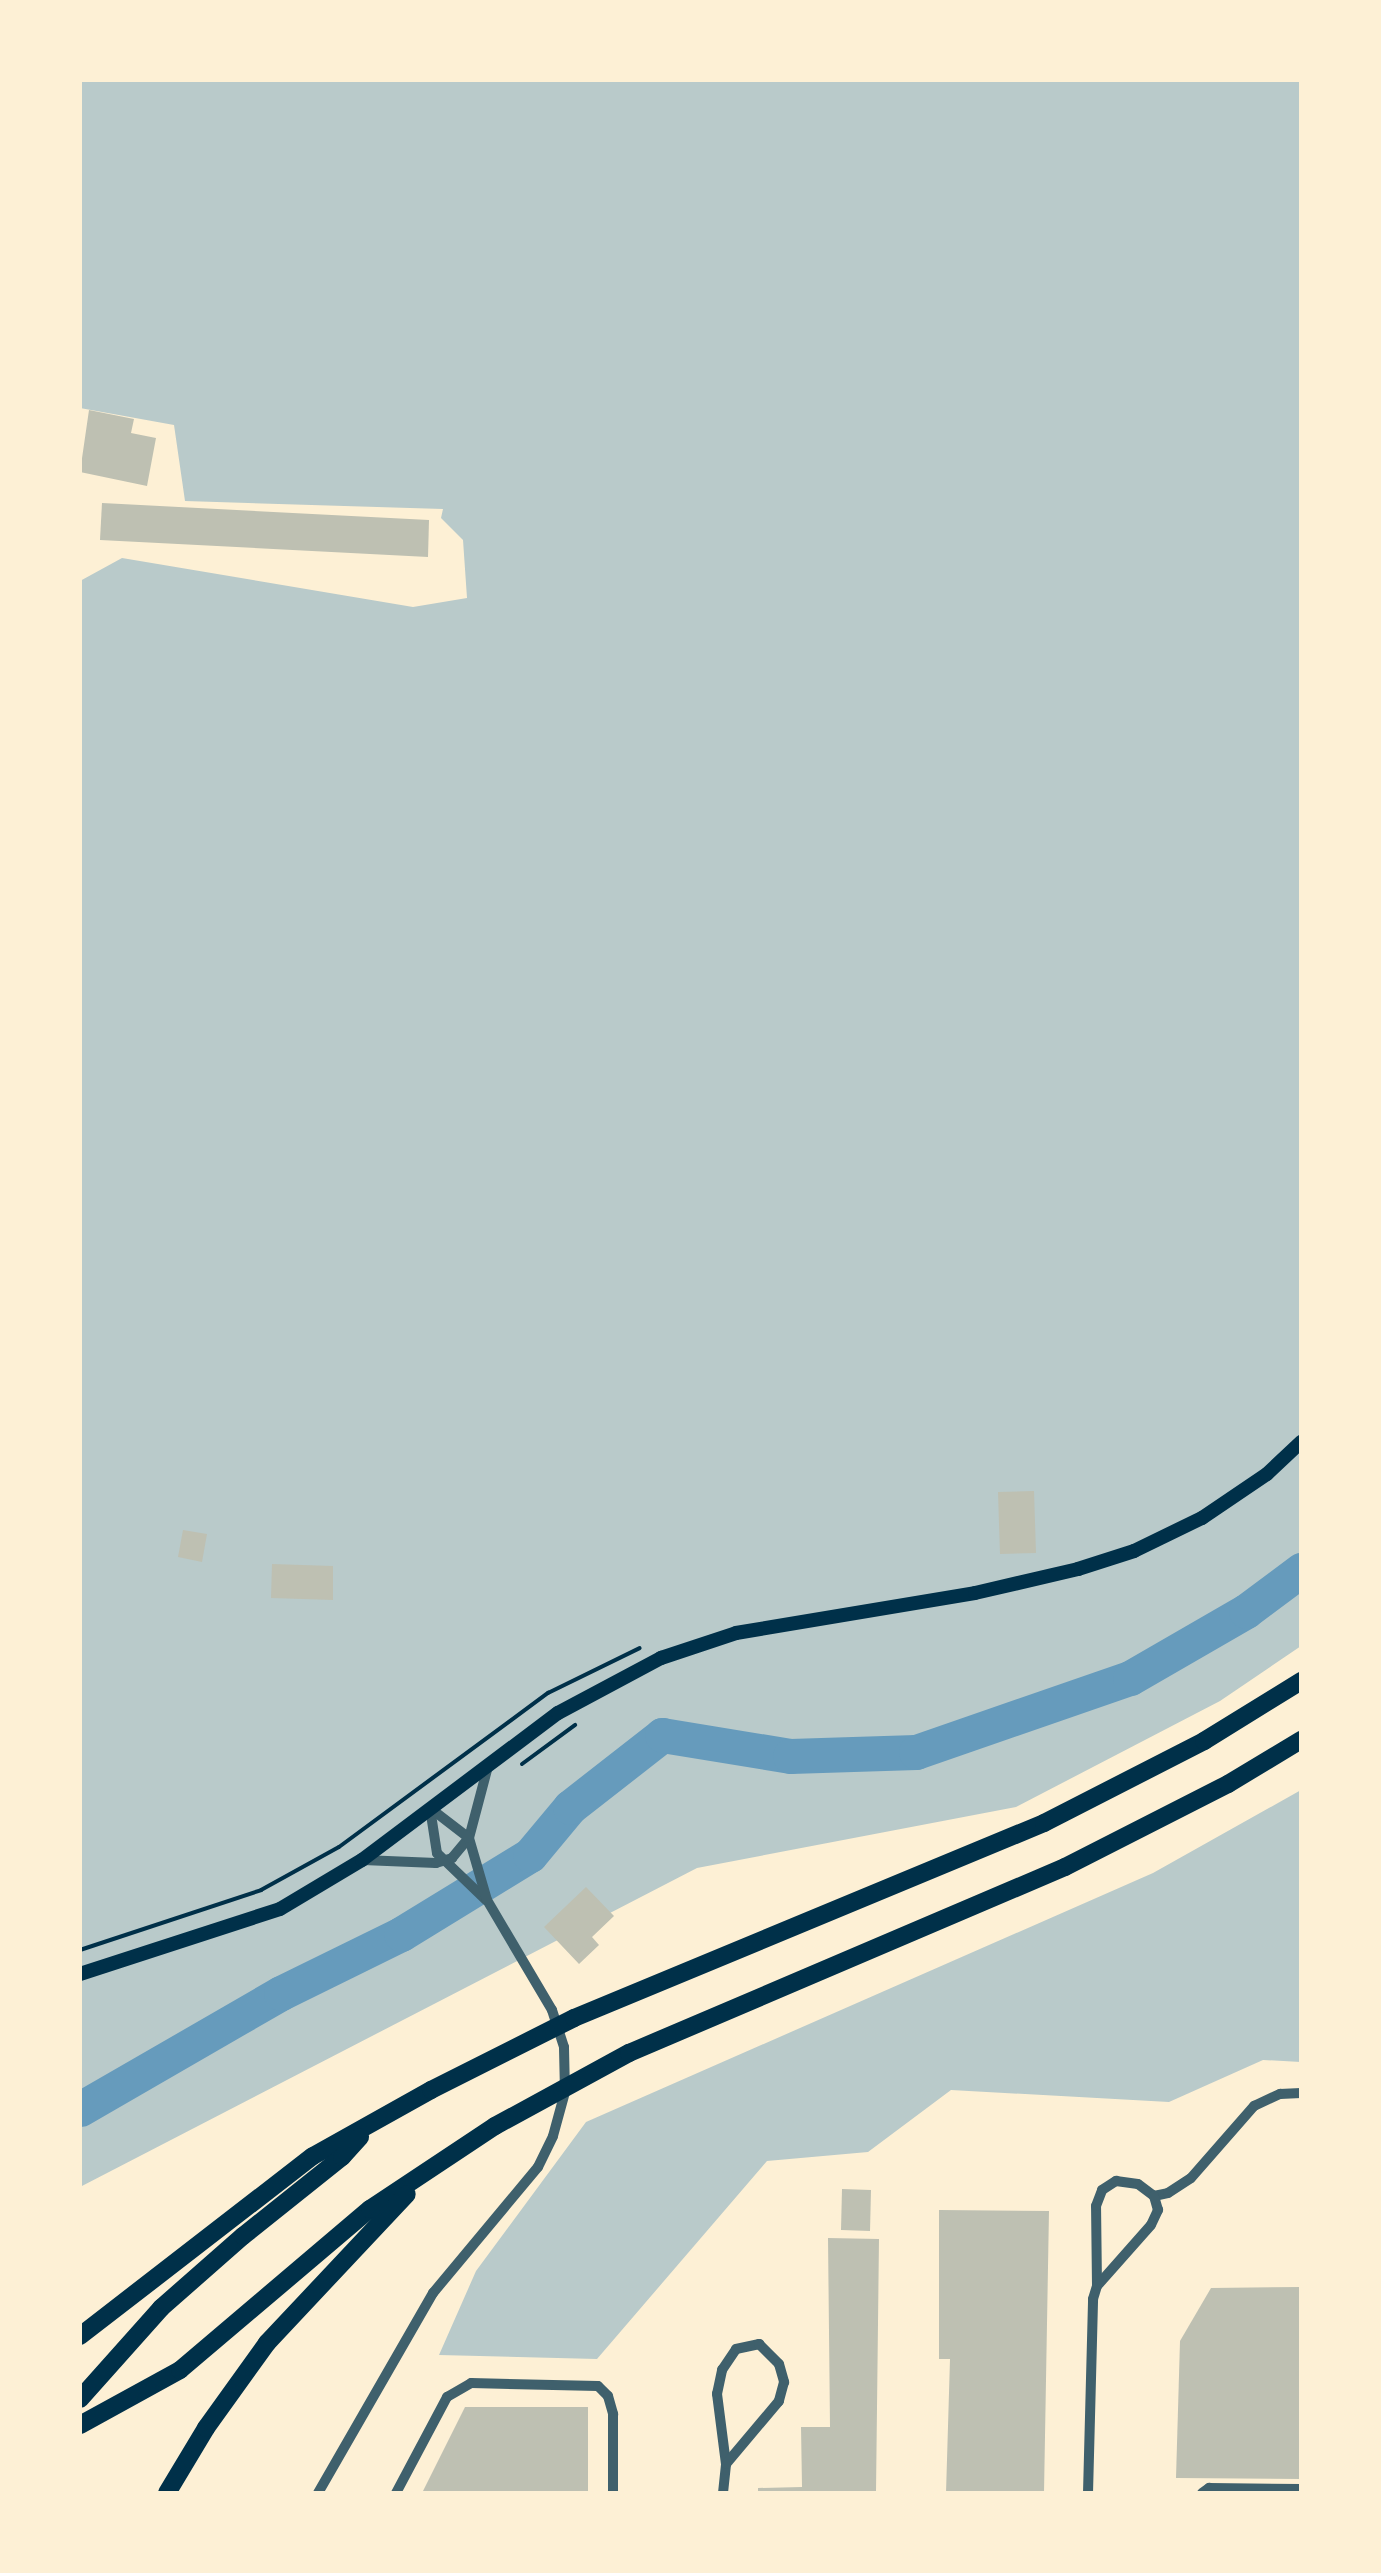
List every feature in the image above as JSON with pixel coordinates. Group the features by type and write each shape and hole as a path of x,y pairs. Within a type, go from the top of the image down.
{"highway":[{"path":"80,2336 313,2156 431,2090 574,2018 1044,1823 1204,1741 1301,1681"},
{"path":"80,2425 180,2370 370,2209 588,2074 1066,1868 1213,1792 1301,1740"},
{"path":"80,2399 162,2308 242,2236 342,2157 366,2129"},
{"path":"167,2493 206,2428 267,2344 433,2168"}],"main road":[{"path":"80,1974 280,1908 362,1860 600,1689 700,1644 851,1610 975,1592 1078,1570 1134,1550 1202,1518 1267,1474 1301,1442"}],"street":[{"path":"318,2493 416,2318 452,2268 538,2167 560,2113 567,2073 558,2023 487,1900 470,1842 488,1766"},
{"path":"430,1808 470,1842"},
{"path":"430,1808 434,1840 445,1864 487,1900"},
{"path":"362,1860 445,1864 470,1842"},
{"path":"1154,2196 1168,2193 1191,2178 1254,2106 1280,2094 1301,2093"},
{"path":"1088,2493 1096,2206 1102,2190 1116,2181 1138,2184 1154,2196 1158,2210 1151,2225 1096,2286"},
{"path":"723,2493 726,2464 717,2394 722,2370 736,2349 758,2344 779,2364 784,2382 780,2401 726,2464"},
{"path":"396,2493 447,2398 470,2383 598,2386 608,2396 613,2414 613,2493"},
{"path":"1202,2493 1208,2488 1301,2489"}],"path":[{"path":"80,1950 261,1890 338,1847 548,1693 654,1643"}],"shaded area":[{"path":"80,80 1301,80 1301,1646 1220,1701 1016,1807 697,1868 80,2187 80,581 122,558 413,607 467,598 463,540 441,518 443,509 185,501 174,425 80,408"},
{"path":"1301,1790 1301,2062 1263,2060 1169,2102 951,2090 868,2152 767,2161 597,2359 439,2355 476,2271 586,2122 1153,1873"}],"building":[{"path":"89,410 134,419 131,433 156,438 147,486 80,472"},
{"path":"102,503 429,520 428,557 100,540"},
{"path":"1034,1491 1036,1553 1000,1554 998,1492"},
{"path":"183,1530 207,1534 202,1562 178,1557"},
{"path":"272,1564 333,1566 333,1600 271,1598"},
{"path":"586,1887 614,1916 592,1937 599,1945 579,1964 544,1927"},
{"path":"842,2189 871,2190 870,2231 841,2230"},
{"path":"939,2210 1049,2211 1044,2493 946,2493 950,2359 939,2359"},
{"path":"828,2238 879,2239 876,2493 758,2493 758,2488 802,2487 801,2427 830,2427"},
{"path":"1301,2287 1301,2479 1176,2478 1180,2341 1211,2288"},
{"path":"465,2407 588,2407 588,2493 422,2493"}],"waterway":[{"path":"80,2109 281,1993 401,1934 530,1855 570,1807 662,1735 790,1756 916,1752 1130,1678 1246,1611 1301,1570"}]}
